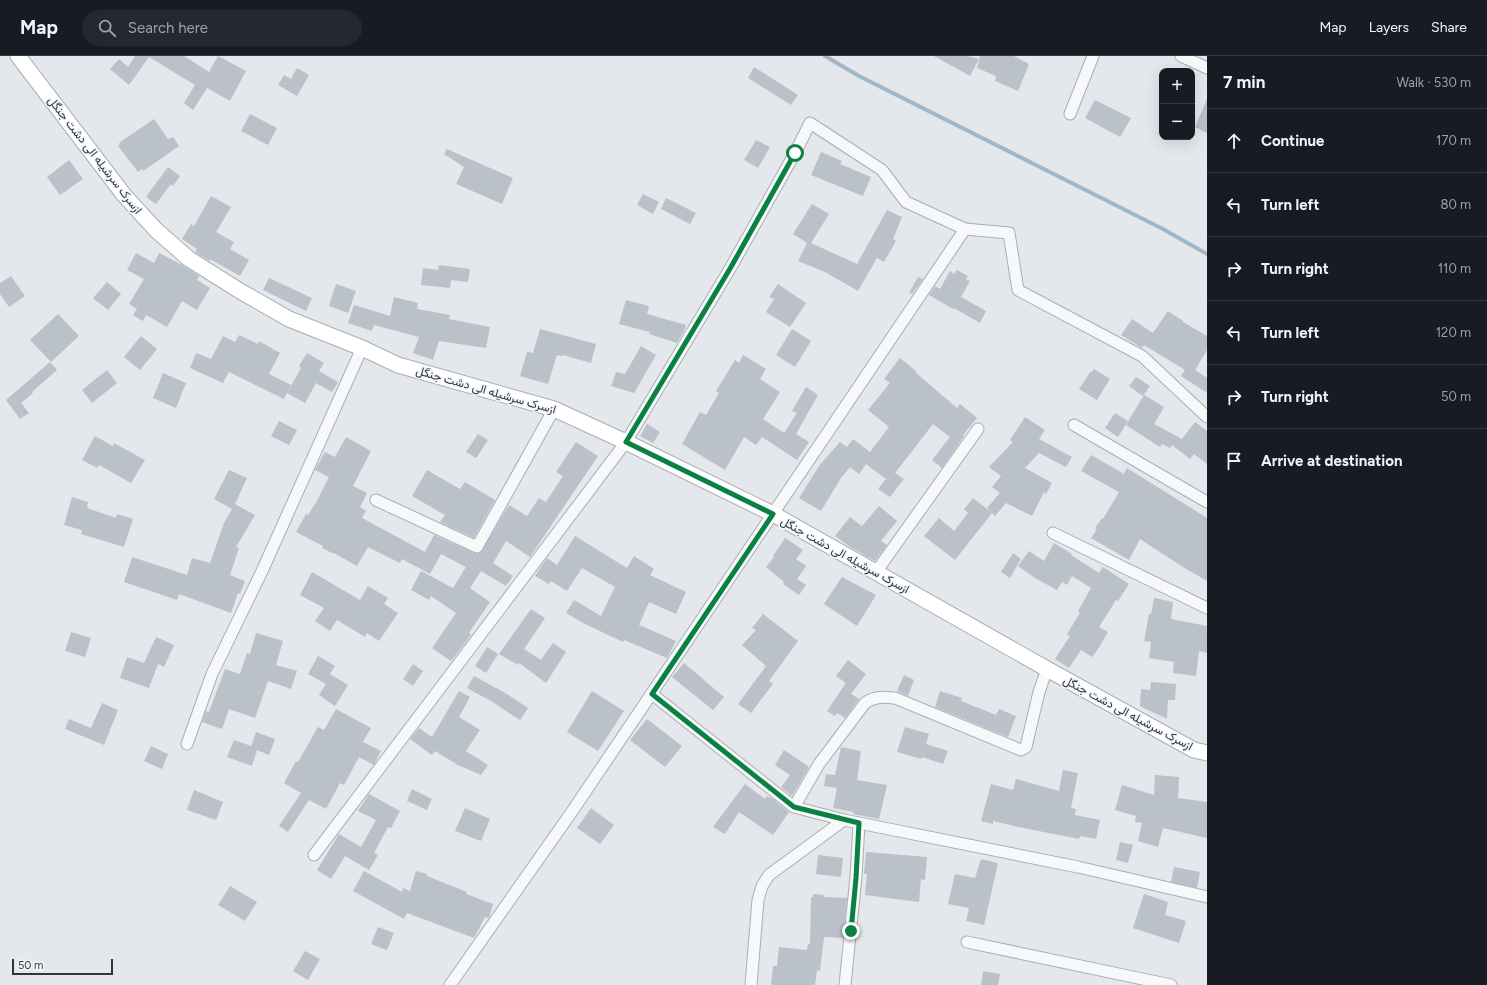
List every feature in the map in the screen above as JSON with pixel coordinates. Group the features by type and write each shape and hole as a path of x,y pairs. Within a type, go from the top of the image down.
{"street":[{"name":"ازسرک سرشیله الی دشت جنگل","path":"18,56 124,195 156,230 189,259 240,291 288,319 362,348 398,365 554,409 626,442 773,514 1047,669 1194,750 1207,752"},
{"path":"1070,114 1093,56"},
{"path":"1181,56 1207,68"},
{"path":"314,855 626,442 731,267 795,153 810,123 882,170 906,202 965,229 1009,233 1018,290 1142,356 1207,417"},
{"path":"450,985 571,813 965,229"},
{"path":"187,744 212,674 263,569 362,348"},
{"path":"376,500 477,547 554,409"},
{"path":"1074,425 1207,502"},
{"path":"876,572 978,429"},
{"path":"1053,533 1207,608"},
{"path":"794,807 819,764 865,702 871,699 885,697 895,698 1021,750 1026,747 1047,669"},
{"path":"652,694 794,807 844,820 1078,867 1207,897"},
{"path":"751,985 758,900 762,886 769,875 844,820"},
{"path":"845,985 856,878 859,823"},
{"path":"967,942 1171,985"}],"building":[{"path":"135,56 184,56 209,72 218,56 246,71 230,101 207,88 193,110 184,103 195,85 149,57 129,85 110,69 119,59 128,67"},
{"path":"934,56 968,56 979,59 970,76"},
{"path":"980,56 1014,56 1029,64 1018,91 995,81 996,76 977,68"},
{"path":"754,67 798,95 791,105 748,78"},
{"path":"297,68 309,75 297,96 278,85 284,75 291,79"},
{"path":"1207,99 1207,133 1195,127"},
{"path":"1095,100 1131,118 1120,137 1085,118"},
{"path":"250,114 277,128 268,145 241,131"},
{"path":"154,119 168,139 173,137 179,146 143,171 142,169 138,172 118,146 120,144 119,143"},
{"path":"756,140 770,147 758,168 744,160"},
{"path":"447,149 513,178 502,204 456,184 464,167 444,154"},
{"path":"821,152 842,161 840,164 871,177 863,196 811,175"},
{"path":"69,160 83,179 60,195 47,177"},
{"path":"168,167 180,176 173,186 171,184 156,204 146,197"},
{"path":"643,194 659,202 653,214 637,205"},
{"path":"211,196 231,207 216,232 234,242 230,249 249,260 240,276 210,259 209,261 195,252 197,249 182,239 191,224 194,226"},
{"path":"666,198 696,213 690,224 661,209"},
{"path":"812,204 829,214 811,243 857,264 887,210 902,217 893,239 896,241 884,262 877,258 858,291 825,272 798,261 807,243 793,234"},
{"path":"136,253 154,263 159,253 199,276 197,280 210,288 197,310 182,301 167,327 146,315 143,321 133,315 137,309 129,304 144,279 127,270"},
{"path":"439,265 470,269 468,282 451,280 450,288 421,285 423,268 438,270"},
{"path":"957,270 968,276 966,279 970,281 961,297 986,311 980,323 929,295 935,286 940,289 950,271 954,274"},
{"path":"11,276 25,296 9,307 0,294 0,283"},
{"path":"918,277 923,279 912,294 909,293"},
{"path":"269,278 312,298 306,311 263,290"},
{"path":"107,282 121,294 108,310 93,298"},
{"path":"336,284 356,291 348,313 329,306"},
{"path":"778,284 806,303 790,327 766,312 774,299 769,297"},
{"path":"394,297 418,303 417,309 450,315 449,319 490,327 486,348 439,341 433,360 413,353 419,337 374,325 372,331 348,323 354,305 390,316"},
{"path":"626,300 649,306 647,314 686,325 677,343 649,334 650,332 619,324"},
{"path":"1168,311 1207,336 1207,350 1195,370 1207,378 1207,393 1181,376 1185,370 1144,345 1142,348 1121,335 1132,319 1153,333"},
{"path":"58,314 79,336 51,362 30,340"},
{"path":"540,329 596,344 591,363 563,355 557,355 548,384 520,376 527,352 533,353"},
{"path":"792,329 811,341 795,367 776,355"},
{"path":"239,335 258,344 259,341 280,353 269,374 291,385 284,399 229,372 223,383 190,368 196,353 211,359 223,336 235,342"},
{"path":"141,336 157,349 140,370 124,357"},
{"path":"641,346 656,355 634,393 611,386 616,372 625,374"},
{"path":"307,353 324,363 319,371 338,382 332,392 316,383 305,403 287,393 301,368 299,366"},
{"path":"743,355 766,369 760,379 780,392 763,419 784,433 797,413 792,411 806,387 818,395 796,434 809,442 797,460 762,437 756,445 744,437 725,470 682,444 700,412 706,415 719,393 716,391 735,360 739,363"},
{"path":"900,358 957,408 960,404 977,418 963,435 964,436 942,468 932,460 950,437 933,424 895,473 904,479 890,497 878,489 886,479 866,464 859,474 850,467 841,478 821,511 799,498 819,466 840,442 847,447 853,439 870,452 889,427 868,410 890,383 884,379"},
{"path":"50,362 57,370 21,403 29,413 20,419 6,400"},
{"path":"1094,369 1110,379 1097,400 1079,389"},
{"path":"107,370 117,383 92,403 82,390"},
{"path":"163,373 186,383 176,408 153,398"},
{"path":"1136,377 1150,386 1143,396 1129,386"},
{"path":"1144,395 1164,407 1154,424 1182,439 1195,422 1207,431 1207,464 1194,454 1190,459 1172,445 1170,448 1162,444 1160,447 1126,425"},
{"path":"1115,413 1128,421 1118,437 1105,428"},
{"path":"1025,417 1045,430 1039,439 1072,457 1066,467 1039,453 1025,468 1052,483 1046,494 1044,492 1032,516 1006,503 995,516 987,508 1000,493 992,487 1001,476 989,467 1013,442 1010,440"},
{"path":"279,421 297,430 289,445 271,436"},
{"path":"647,424 660,432 653,443 640,436"},
{"path":"478,434 488,440 476,458 466,452"},
{"path":"95,436 113,446 114,443 145,460 131,483 99,465 97,468 82,460"},
{"path":"346,437 371,451 353,486 367,493 360,507 366,511 362,518 425,552 434,535 474,553 480,553 509,505 527,516 539,498 546,502 563,476 556,472 576,442 598,456 530,557 506,541 493,563 513,576 506,586 481,571 470,588 490,602 469,633 471,635 451,661 432,648 456,613 431,596 429,600 411,590 421,571 453,588 466,567 441,554 430,574 402,559 400,563 368,547 357,566 322,548 323,546 296,532 306,514 308,515 317,501 329,477 315,470 316,468 325,452 335,457"},
{"path":"1091,455 1124,474 1127,468 1207,518 1207,581 1140,539 1129,560 1091,538 1097,529 1095,528 1102,518 1103,519 1119,492 1081,471"},
{"path":"229,470 247,478 235,504 255,515 236,547 239,548 230,575 245,581 240,594 238,593 231,613 179,594 177,600 124,582 132,557 187,575 192,558 210,563 224,523 232,509 214,499"},
{"path":"427,470 460,489 465,482 495,500 474,538 440,522 445,515 412,496"},
{"path":"72,497 88,502 87,508 116,518 117,514 133,519 124,547 81,534 82,530 64,525"},
{"path":"973,498 992,513 955,560 924,536 939,518 954,531 968,513 964,509"},
{"path":"879,506 897,521 881,541 887,545 875,561 850,547 835,536 850,517 862,526"},
{"path":"575,536 627,568 634,556 654,569 650,575 686,592 676,614 649,602 639,625 676,641 667,658 624,640 623,642 583,623 566,613 574,600 601,616 615,587 582,568 567,591 551,581 549,584 535,576 547,558 557,565"},
{"path":"785,538 803,550 796,559 806,566 797,579 806,585 799,595 783,584 784,582 766,567 774,557 773,556"},
{"path":"1054,543 1099,573 1103,567 1129,584 1118,601 1116,600 1099,627 1108,632 1098,649 1092,657 1081,650 1069,668 1055,659 1070,636 1067,634 1080,613 1078,611 1091,588 1072,576 1067,585 1062,582 1057,590 1035,578 1018,566 1029,551 1044,561"},
{"path":"1013,553 1021,559 1010,578 1001,572"},
{"path":"312,572 360,600 368,586 388,598 384,604 398,613 379,641 367,633 365,637 337,620 330,631 315,621 324,608 300,595"},
{"path":"842,577 876,595 857,626 824,604"},
{"path":"1154,598 1173,602 1171,619 1207,626 1207,653 1199,651 1196,676 1173,673 1174,662 1149,658 1151,642 1144,641 1149,614 1151,614"},
{"path":"531,609 545,618 524,649 541,660 553,643 566,652 546,683 519,663 518,665 499,654"},
{"path":"763,614 798,641 769,681 773,684 751,713 738,704 766,666 742,645 756,630 752,628"},
{"path":"71,632 91,638 85,657 65,651"},
{"path":"256,633 283,641 276,665 297,671 291,689 268,681 255,718 229,709 222,729 202,722 206,711 209,712 225,669 240,674 247,653 250,654"},
{"path":"156,637 174,645 164,667 158,664 149,688 120,678 127,657 144,663"},
{"path":"487,647 498,654 486,673 475,666"},
{"path":"318,656 335,666 330,674 348,685 335,706 319,695 326,684 308,674"},
{"path":"848,660 866,674 851,694 859,699 845,718 837,713 835,716 827,711 846,683 836,676"},
{"path":"684,663 724,697 713,710 672,677"},
{"path":"413,664 423,671 413,686 403,679"},
{"path":"904,675 914,680 908,696 897,691"},
{"path":"474,676 507,694 528,708 520,720 491,701 467,688"},
{"path":"1151,682 1176,684 1175,700 1168,700 1167,719 1140,706 1141,689 1150,690"},
{"path":"459,691 470,697 459,717 480,730 466,751 488,765 481,775 458,765 435,751 432,755 410,739 419,728 432,737"},
{"path":"592,691 624,711 598,751 567,732"},
{"path":"940,691 962,698 961,701 996,715 999,709 1016,716 1008,737 935,707"},
{"path":"102,703 118,710 104,745 65,729 69,719 91,728"},
{"path":"336,709 371,728 363,742 381,751 374,765 359,757 344,785 340,783 326,809 309,800 288,832 279,826 301,793 284,783 318,727 324,730"},
{"path":"647,719 682,746 665,767 630,740"},
{"path":"905,727 929,734 926,744 948,751 943,764 922,757 921,759 897,752"},
{"path":"256,732 275,739 269,755 257,750 252,766 227,757 234,740 251,746"},
{"path":"151,746 168,754 162,769 144,761"},
{"path":"841,747 861,751 857,780 887,785 879,819 833,808 837,788 824,786 826,774 835,775"},
{"path":"784,750 809,767 792,796 781,787 790,775 775,765"},
{"path":"1063,770 1078,773 1071,808 1076,809 1075,815 1100,820 1096,839 1080,836 1079,839 993,821 993,824 981,821 991,784 1013,790 1016,779 1059,791"},
{"path":"1155,775 1179,777 1178,798 1207,802 1207,838 1163,828 1158,847 1138,841 1142,823 1135,822 1136,816 1115,810 1122,785 1154,795"},
{"path":"745,784 765,799 767,796 773,799 789,812 773,835 739,812 725,834 713,827"},
{"path":"412,789 432,799 427,810 407,801"},
{"path":"194,790 223,802 216,820 187,810"},
{"path":"369,794 400,811 391,828 388,827 374,853 378,855 369,870 345,856 331,879 317,870 339,834 361,847 376,820 358,811"},
{"path":"465,808 490,819 481,841 455,831"},
{"path":"591,808 614,825 600,844 577,828"},
{"path":"1120,842 1133,845 1128,863 1116,860"},
{"path":"866,852 927,857 925,880 921,879 919,902 865,895 867,874 864,874"},
{"path":"818,855 843,858 841,877 816,874"},
{"path":"981,859 998,863 984,925 966,921 969,908 948,904 955,874 975,878"},
{"path":"1174,867 1200,872 1197,888 1171,882"},
{"path":"364,871 402,892 403,888 410,891 416,871 427,874 427,876 467,892 466,894 493,904 489,918 485,917 474,938 407,913 404,919 353,891"},
{"path":"230,886 257,902 245,921 218,905"},
{"path":"813,894 824,895 824,897 847,898 843,938 824,937 820,971 817,970 815,985 771,985 773,966 777,966 779,947 807,950 808,944 810,944 811,897 813,897"},
{"path":"1144,894 1168,902 1165,915 1186,921 1179,943 1133,928"},
{"path":"378,927 394,933 387,950 371,944"},
{"path":"305,951 320,959 308,980 293,971"},
{"path":"983,971 1000,974 998,985 981,985"}],"waterway":[{"path":"825,56 859,76 1163,229 1207,254"}],"route":[{"path":"795,153 731,267 626,442 773,514 652,694 794,807 859,823 851,931"}]}
